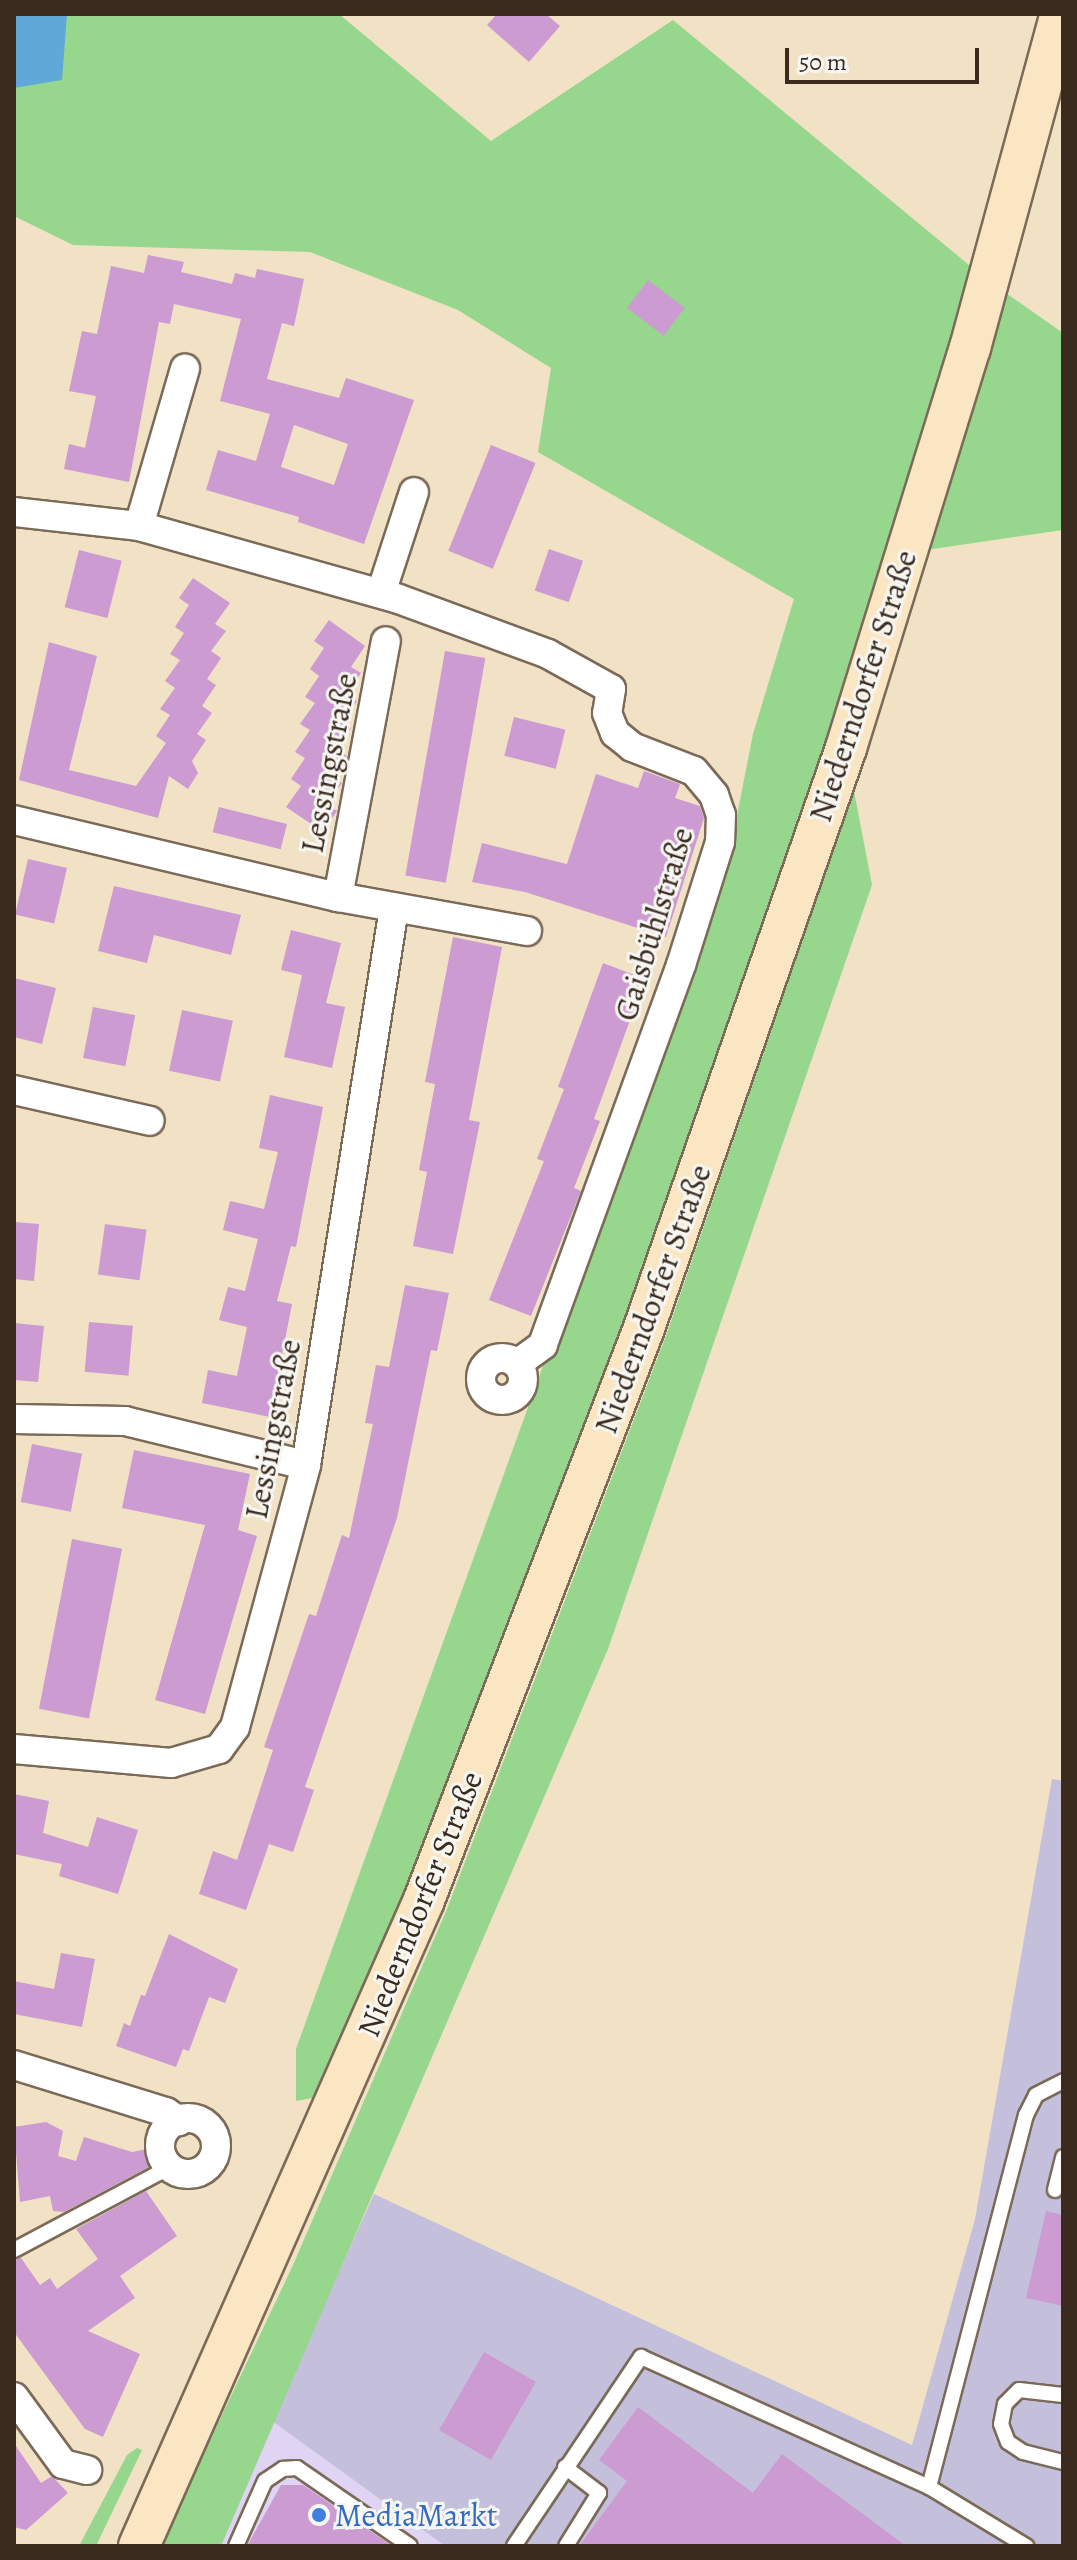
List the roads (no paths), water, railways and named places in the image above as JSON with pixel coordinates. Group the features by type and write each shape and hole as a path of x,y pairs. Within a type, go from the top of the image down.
{"main road":[{"name":"Niederndorfer Straße","path":"139,2546 424,1900 644,1328 846,748 970,348 1061,14"}],"street":[{"path":"139,526 185,369"},
{"path":"381,593 414,492"},
{"name":"Gaisbühlstraße","path":"14,512 139,526 381,593 548,654 611,689 607,713 615,733 632,747 694,771 714,795 721,815 720,842 681,965 543,1345 517,1364"},
{"name":"Lessingstraße","path":"338,897 386,641"},
{"name":"Lessingstraße","path":"14,820 338,897 527,931"},
{"name":"Lessingstraße","path":"14,1749 171,1763 219,1749 235,1727 306,1465 394,908"},
{"path":"14,1090 150,1121"},
{"path":"14,1419 125,1421 306,1465"},
{"path":"14,2065 154,2108 179,2121 196,2120 208,2126 215,2153 209,2165 193,2174 174,2170 166,2162 161,2143 166,2130 179,2121"},
{"path":"14,2397 63,2464 87,2470"}],"lane":[{"path":"929,2487 1026,2115 1036,2095 1063,2081"},
{"path":"1055,2190 1063,2157"},
{"path":"14,2250 159,2173 166,2162"},
{"path":"514,2546 641,2357 929,2487 1026,2546"},
{"path":"1063,2395 1019,2390 1005,2404 1001,2424 1008,2442 1023,2452 1063,2462"},
{"path":"565,2467 599,2493 566,2546"},
{"path":"236,2546 265,2481 283,2469 297,2468 410,2546"}],"water":[{"path":"14,14 67,14 62,80 14,88"}],"place":[{"name":"MediaMarkt","path":"319,2515"}]}
